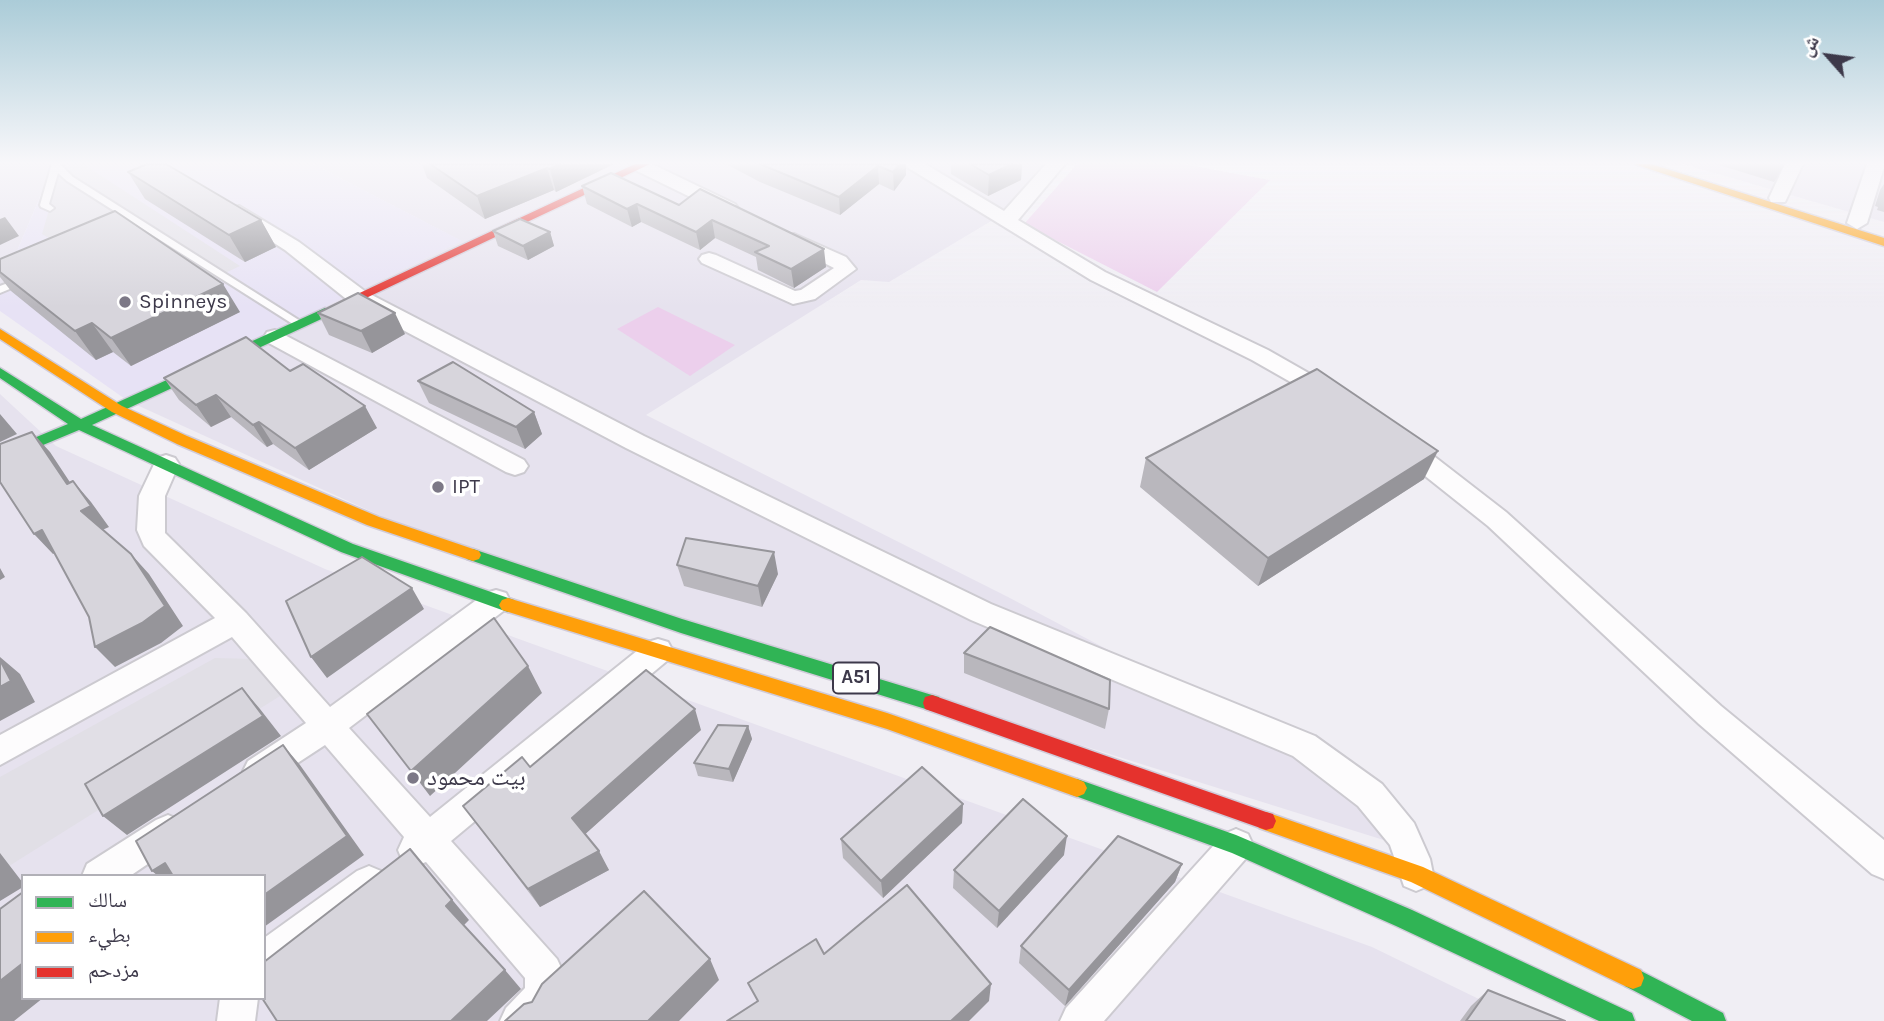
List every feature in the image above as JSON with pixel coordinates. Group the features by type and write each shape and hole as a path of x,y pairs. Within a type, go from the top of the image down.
{"main road":[{"path":"0,458 117,409 542,212"},
{"path":"1797,212 1884,242"},
{"path":"1821,212 1884,231"},
{"name":"A51","path":"0,333 117,409 182,440 373,522 681,626 908,694 1416,874 1606,964 1716,1021"},
{"name":"A51","path":"0,372 80,425 347,548 496,601 887,721 1236,845 1404,918 1624,1021"}],"street":[{"path":"237,212 292,246 358,297 635,443 981,612 1304,746 1370,795 1402,834 1413,859 1416,874"},
{"path":"735,212 740,214"},
{"path":"990,212 1098,276 1260,355 1349,407"},
{"path":"1006,221 1014,212"},
{"path":"1857,223 1859,212"},
{"path":"709,259 793,298 808,295 846,268 839,261 777,232"},
{"path":"275,337 515,466"},
{"path":"1385,432 1497,519 1710,715 1884,862"},
{"path":"166,464 152,496 150,530 154,539 236,621 544,972 543,993 533,1009 519,1021"},
{"path":"236,786 328,726 496,601"},
{"path":"0,751 236,621"},
{"path":"266,959 428,841 658,651"},
{"path":"102,874 191,816"},
{"path":"1079,1021 1236,845"},
{"path":"236,1021 239,1000"}],"lane":[{"path":"122,212 300,324"},
{"path":"0,290 34,275"}],"shaded area":[{"path":"0,212 34,212 0,291"},
{"path":"34,212 405,212 462,241 128,401 0,311 0,291"},
{"path":"48,212 156,212 240,266 206,282 82,258 42,234"},
{"path":"405,212 1003,212 889,282 861,280 646,415 1008,597 1364,785 1390,842 449,547 128,401 461,241"},
{"path":"1035,212 1238,212 1157,292 1024,224"},
{"path":"1848,212 1884,212 1884,222"},
{"path":"658,307 735,345 690,376 617,329"},
{"path":"0,394 56,446 325,569 1372,947 1524,1021 0,1021"},
{"path":"215,658 255,659 280,696 9,866 0,854 0,777"}],"building":[{"name":"Spinneys","path":"116,212 223,284 111,338 92,323 75,331 0,272 0,259"},
{"path":"192,212 247,212 261,220 229,235"},
{"path":"653,212 747,212 824,249 791,269 755,252 769,246 712,220 696,232"},
{"path":"520,219 550,232 523,246 493,231"},
{"path":"358,293 395,313 361,331 318,313"},
{"path":"246,337 290,371 303,364 365,406 295,448 259,422 253,425 216,395 196,405 164,378"},
{"path":"453,362 534,412 516,427 418,381"},
{"path":"1317,369 1438,451 1268,558 1146,458"},
{"path":"32,432 67,484 73,481 91,506 81,511 131,554 165,606 142,623 95,647 89,617 42,530 34,534 0,482 0,444"},
{"path":"686,538 774,552 758,586 677,565"},
{"path":"362,557 412,588 311,657 286,601"},
{"path":"494,618 528,666 411,771 367,714"},
{"path":"990,627 1110,680 1109,709 964,653"},
{"path":"0,660 11,681 0,687"},
{"path":"646,670 695,709 572,818 599,851 528,889 463,806 522,757 530,767"},
{"path":"242,688 263,716 103,816 85,784"},
{"path":"718,725 748,726 729,769 694,763"},
{"path":"283,745 347,836 266,894 266,874 172,874 165,863 152,871 136,841"},
{"path":"922,767 963,804 881,881 841,839"},
{"path":"1023,799 1067,836 999,911 954,870"},
{"path":"1118,836 1182,864 1069,990 1021,946"},
{"path":"410,849 452,900 446,906 505,970 451,1021 277,1021 263,1000 266,1000 266,960"},
{"path":"907,885 991,984 951,1021 727,1021 758,1001 748,983 816,939 824,954"},
{"path":"644,891 710,959 648,1021 505,1021 524,1004 532,1002 542,984"},
{"path":"21,893 21,965 0,981 0,909"},
{"path":"1488,990 1565,1021 1466,1021"}],"traffic: fast":[{"path":"0,458 117,409 325,312"},
{"path":"0,372 80,425 347,548 508,605"},
{"path":"473,555 681,626 932,703"},
{"path":"1077,788 1236,845 1404,918 1624,1021"},
{"path":"1633,978 1715,1021"}],"traffic: slow":[{"path":"1789,212 1884,242"},
{"path":"0,333 117,409 182,440 373,521 473,555"},
{"path":"508,605 887,721 1077,788"},
{"path":"1266,821 1416,874 1633,978"}],"traffic: jam":[{"path":"325,312 542,212"},
{"path":"932,703 1266,821"}],"place":[{"name":"Spinneys","path":"125,302"},
{"name":"IPT","path":"438,487"},
{"name":"بيت محمود","path":"413,778"}]}
